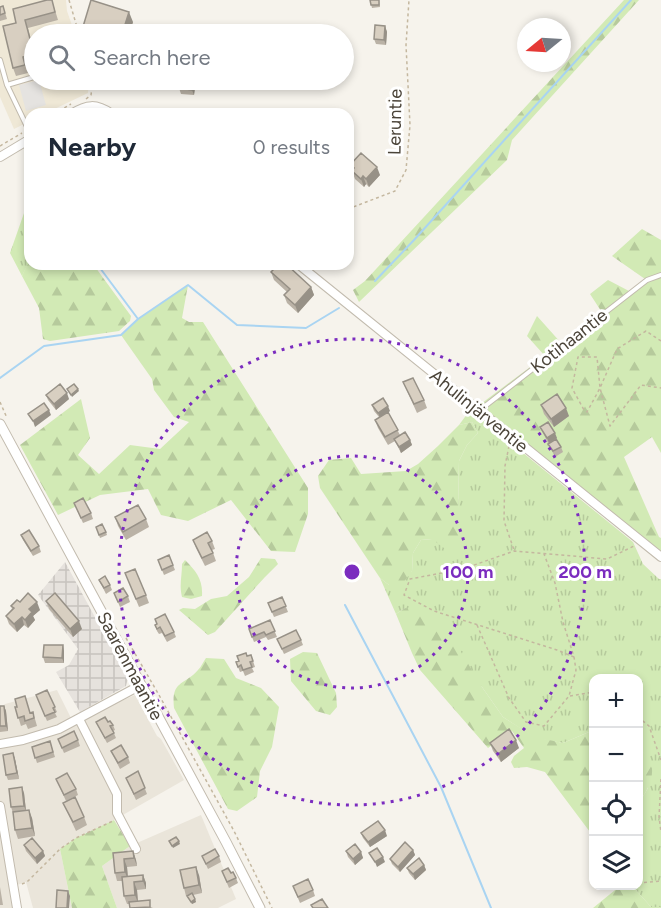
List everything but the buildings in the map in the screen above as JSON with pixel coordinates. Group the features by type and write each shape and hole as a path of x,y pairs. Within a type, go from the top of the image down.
{"street":[{"path":"83,108 98,106 102,108"},
{"path":"0,157 24,143"},
{"name":"Ahulinjärventie","path":"305,270 661,557"},
{"name":"Saarenmaantie","path":"3,421 260,908"},
{"path":"0,744 59,729 141,685"},
{"path":"79,718 117,794 119,819 136,849"},
{"path":"0,806 17,908"}],"lane":[{"path":"0,60 7,86 24,121"},
{"path":"7,86 24,80"},
{"name":"Kotihaantie","path":"479,411 647,280 661,275"}],"path":[{"path":"69,0 76,24"},
{"name":"Leruntie","path":"354,207 395,191 405,170 410,125 406,45 409,0"},
{"path":"85,100 91,95 92,90"},
{"path":"0,146 24,134"},
{"path":"661,341 646,331 617,349 600,388 587,412 572,388 578,357 597,357 600,388 610,426 641,385 661,388"},
{"path":"0,402 3,421"},
{"path":"514,439 508,448 505,466 504,521 514,551"},
{"path":"574,657 434,611 404,595 410,579 463,569 514,551 607,559 643,542"},
{"path":"476,624 509,698 526,722 544,726 569,696 576,670 555,584 544,553"},
{"path":"124,636 159,694 234,831 272,908"},
{"path":"569,696 589,693"},
{"path":"643,720 650,726 661,760"},
{"path":"661,779 659,817 661,832"},
{"path":"13,886 27,882 60,849 76,838 119,819"},
{"path":"643,884 661,881"}],"shaded area":[{"path":"0,0 66,0 72,24 24,24 24,90 88,90 88,93 57,108 24,108 24,124 14,129 0,97"},
{"path":"24,84 24,90 42,90 46,105 25,108 19,85"},
{"path":"65,562 128,678 126,686 80,712 56,672 69,665 78,649 38,595"},
{"path":"57,690 73,722 135,695 184,780 114,820 76,838 60,849 72,908 33,908 26,882 14,886 17,908 0,908 0,708 5,704"},
{"path":"201,815 236,899 218,908 117,908 102,866 130,846"}],"green space":[{"path":"624,0 639,0 512,140 507,160 359,302 353,290 365,281 558,72 571,72 571,58"},
{"path":"24,213 25,270 22,276 10,253"},
{"path":"642,229 661,240 661,453 652,437 624,457 661,538 661,555 478,406 545,356 527,336 537,316 562,344 603,314 590,294 608,280 629,291 645,279 612,256"},
{"path":"25,270 97,270 131,316 130,321 119,331 50,341 43,339 39,308 22,276"},
{"path":"188,285 182,318 189,322 203,322 308,488 308,514 295,552 271,551 231,500 188,521 161,515 148,489 100,495 58,515 20,445 81,399 90,438 78,455 99,474 130,445 160,449 189,422 174,417 154,390 152,379 121,335 138,319"},
{"path":"470,410 633,542 643,564 661,579 661,907 651,907 636,890 643,890 643,796 648,788 648,758 643,752 643,674 589,674 589,732 563,743 535,738 503,717 482,687 405,608 396,614 380,578 389,585 412,571 413,553 421,540 432,539 458,509 459,461 467,445 478,433 472,422 459,425"},
{"path":"472,422 478,433 467,445 459,461 458,509 472,536 463,548 444,548 432,539 421,540 413,553 412,571 400,587 389,585 380,578 320,488 318,476 329,460 351,458 361,474 406,471 418,464 459,425"},
{"path":"261,558 275,559 278,564 215,632 208,635 179,610 195,609 211,599 227,596 249,577"},
{"path":"185,560 198,576 202,596 191,599 182,597 182,564"},
{"path":"405,608 426,614 455,642 503,717 535,737 563,743 589,732 589,831 545,772 527,767 514,768 511,762 514,756 524,748 512,731 488,748 420,670 396,614"},
{"path":"303,652 317,653 336,693 337,707 330,715 316,711 291,681 290,659"},
{"path":"206,658 224,659 236,678 261,688 279,707 272,747 260,771 257,797 237,811 228,809 174,708 177,688 198,670"},
{"path":"643,752 649,758 652,770 648,787 643,796"},
{"path":"114,820 130,846 102,866 117,908 72,908 60,849 76,838"},
{"path":"615,890 636,890 651,907 661,907 661,908 593,908"}],"waterway":[{"path":"375,281 631,0"},
{"path":"101,270 138,319 188,285 237,325 306,328 339,308"},
{"path":"0,378 44,346 121,335 138,319"},
{"path":"345,605 441,787 491,908"}]}
